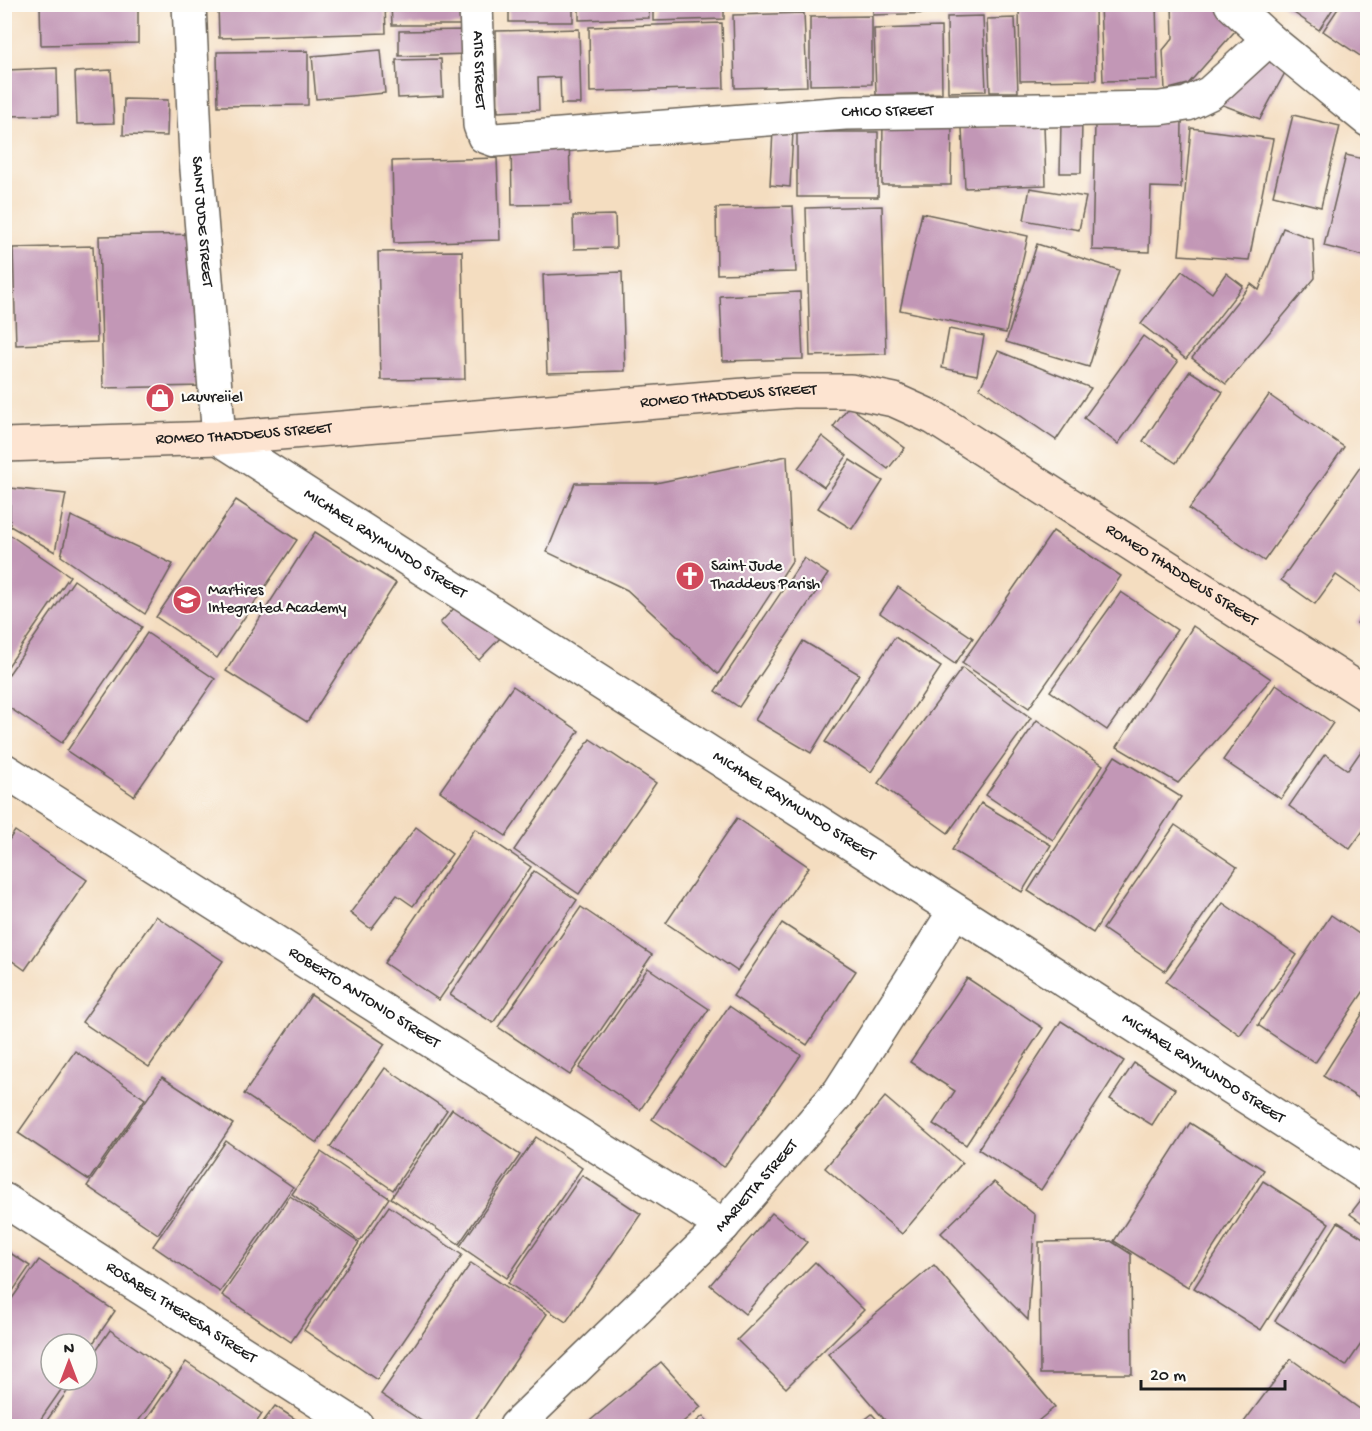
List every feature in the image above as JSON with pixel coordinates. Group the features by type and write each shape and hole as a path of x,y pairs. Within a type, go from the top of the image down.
{"street":[{"name":"SAINT JUDE STREET","path":"189,4 196,157 219,438"},
{"name":"ATIS STREET","path":"476,4 480,125 484,136"},
{"path":"1231,4 1269,39 1368,120"},
{"name":"CHICO STREET","path":"484,136 495,140 845,113 1160,108 1187,105 1210,93 1269,39"},
{"name":"ROMEO THADDEUS STREET","path":"4,444 219,438 793,391 850,391 894,400 934,418 1368,694"},
{"name":"MICHAEL RAYMUNDO STREET","path":"219,438 1368,1175"},
{"name":"ROBERTO ANTONIO STREET","path":"4,770 723,1226"},
{"name":"MARIETTA STREET","path":"516,1426 723,1226 840,1090 956,911"},
{"name":"ROSABEL THERESA STREET","path":"4,1200 357,1426"}],"building":[{"path":"40,4 138,4 138,43 41,45"},
{"path":"218,4 385,4 386,33 219,38"},
{"path":"391,4 464,4 464,25 392,25"},
{"path":"509,4 573,4 573,22 509,22"},
{"path":"579,4 648,4 649,18 579,20"},
{"path":"653,4 724,4 724,19 653,21"},
{"path":"769,4 868,4 868,7 769,9"},
{"path":"873,4 934,4 934,13 873,15"},
{"path":"1019,4 1095,4 1096,80 1020,81"},
{"path":"1100,4 1156,4 1158,80 1103,81"},
{"path":"1172,4 1223,4 1243,22 1188,84 1165,90 1163,50 1173,38"},
{"path":"1281,4 1336,4 1319,30"},
{"path":"1341,4 1368,4 1368,61 1323,31"},
{"path":"804,13 807,86 735,88 733,15"},
{"path":"872,16 872,84 810,85 810,17"},
{"path":"983,16 986,91 948,92 947,17"},
{"path":"1015,18 1018,92 990,92 987,19"},
{"path":"722,23 724,88 590,92 589,27"},
{"path":"941,27 942,93 876,95 874,29"},
{"path":"579,29 581,104 561,104 560,77 538,78 539,110 498,112 496,31"},
{"path":"469,30 469,54 399,56 399,31"},
{"path":"381,50 385,93 316,99 312,56"},
{"path":"1263,50 1287,69 1260,119 1215,102"},
{"path":"308,51 308,105 218,106 217,52"},
{"path":"441,59 443,96 398,98 396,60"},
{"path":"57,68 58,115 7,116 6,70"},
{"path":"111,70 114,123 77,124 75,72"},
{"path":"124,99 168,100 167,136 123,135"},
{"path":"1293,115 1340,126 1321,207 1273,195"},
{"path":"1061,120 1082,121 1081,173 1060,173"},
{"path":"1182,121 1181,188 1151,187 1149,252 1092,250 1095,124"},
{"path":"883,122 952,123 951,185 882,185"},
{"path":"1044,125 1046,185 965,188 962,128"},
{"path":"1191,128 1273,139 1249,260 1179,255"},
{"path":"773,131 793,132 790,187 770,185"},
{"path":"797,132 878,132 878,197 797,197"},
{"path":"569,140 571,204 512,205 511,141"},
{"path":"1346,155 1368,160 1368,257 1324,246"},
{"path":"497,158 500,240 394,243 392,161"},
{"path":"1030,188 1086,197 1079,230 1024,220"},
{"path":"793,206 796,272 717,274 716,208"},
{"path":"882,206 886,354 810,356 806,208"},
{"path":"922,213 1028,236 1006,333 900,310"},
{"path":"615,215 616,248 574,249 573,216"},
{"path":"1283,228 1313,239 1315,278 1226,384 1192,358 1251,284 1259,290"},
{"path":"201,234 204,386 103,388 99,236"},
{"path":"1037,244 1119,270 1089,367 1006,342"},
{"path":"93,246 97,342 16,345 13,248"},
{"path":"462,251 465,379 381,380 378,252"},
{"path":"4,261 10,261 11,294 4,294"},
{"path":"1182,271 1212,293 1226,273 1243,286 1186,359 1141,324"},
{"path":"622,272 625,371 547,373 543,275"},
{"path":"800,292 803,359 723,361 720,296"},
{"path":"949,329 984,336 977,375 942,368"},
{"path":"1143,336 1178,362 1118,444 1084,418"},
{"path":"4,347 7,347 7,372 4,372"},
{"path":"998,351 1091,388 1056,440 980,388"},
{"path":"1190,371 1223,392 1176,463 1143,441"},
{"path":"1269,395 1344,447 1264,561 1189,509"},
{"path":"849,406 905,448 888,469 833,427"},
{"path":"822,436 847,456 824,487 798,468"},
{"name":"Saint Jude Thaddeus Parish","path":"787,456 792,561 718,674 627,590 547,552 575,483 656,483"},
{"path":"1368,456 1368,593 1366,596 1336,575 1315,604 1281,580"},
{"path":"850,460 883,481 852,529 818,508"},
{"path":"10,488 66,494 55,552 10,526"},
{"path":"236,500 297,540 217,658 156,617"},
{"path":"71,516 173,564 145,614 61,556"},
{"path":"4,531 70,576 4,672"},
{"path":"1053,531 1121,576 1029,708 962,663"},
{"path":"315,532 396,583 307,722 226,671"},
{"path":"804,558 828,574 739,707 715,691"},
{"path":"74,580 142,627 62,743 4,704 4,681"},
{"path":"898,587 973,638 955,664 880,613"},
{"path":"1121,592 1177,630 1107,730 1050,691"},
{"path":"464,598 503,635 479,660 440,623"},
{"path":"1368,608 1368,631 1357,623"},
{"path":"1193,626 1271,679 1178,783 1117,747"},
{"path":"147,633 215,679 134,796 67,751"},
{"path":"895,637 941,667 871,772 825,742"},
{"path":"803,641 859,674 811,753 755,720"},
{"path":"962,668 1031,718 948,833 878,783"},
{"path":"1276,684 1333,723 1281,799 1223,760"},
{"path":"513,686 579,731 506,836 440,791"},
{"path":"1037,720 1103,765 1053,840 986,795"},
{"path":"590,739 656,783 579,894 514,850"},
{"path":"1363,748 1368,751 1368,824 1350,849 1289,806 1325,754 1348,770"},
{"path":"1115,756 1181,797 1093,933 1028,891"},
{"path":"981,803 1051,845 1022,892 952,850"},
{"path":"737,818 809,867 737,971 666,923"},
{"path":"4,824 11,828 4,837"},
{"path":"1175,825 1237,867 1165,971 1103,929"},
{"path":"416,827 452,854 413,906 397,895 371,929 350,913"},
{"path":"475,829 531,867 439,1000 384,963"},
{"path":"15,831 87,880 25,970 4,955 4,847"},
{"path":"534,871 577,900 493,1023 450,995"},
{"path":"1223,903 1297,955 1240,1035 1166,982"},
{"path":"581,907 652,955 570,1075 498,1027"},
{"path":"1331,915 1368,940 1368,985 1315,1063 1258,1025"},
{"path":"156,916 223,961 149,1067 82,1022"},
{"path":"782,923 856,971 807,1045 733,996"},
{"path":"648,968 709,1009 640,1110 579,1068"},
{"path":"967,978 1043,1028 966,1145 933,1124 955,1091 910,1062"},
{"path":"311,995 385,1044 317,1143 244,1094"},
{"path":"1368,1005 1368,1104 1323,1076"},
{"path":"729,1006 801,1055 724,1167 652,1119"},
{"path":"1061,1021 1124,1061 1041,1190 978,1149"},
{"path":"75,1051 145,1099 89,1180 18,1133"},
{"path":"1134,1063 1175,1089 1152,1125 1110,1099"},
{"path":"385,1068 447,1110 393,1190 330,1147"},
{"path":"162,1077 233,1124 158,1234 87,1186"},
{"path":"885,1097 962,1163 902,1234 825,1168"},
{"path":"452,1109 520,1155 459,1244 391,1198"},
{"path":"1190,1123 1264,1170 1188,1287 1114,1241"},
{"path":"536,1137 582,1168 507,1278 460,1246"},
{"path":"226,1141 293,1187 220,1292 153,1246"},
{"path":"321,1152 389,1198 360,1241 292,1194"},
{"path":"582,1175 641,1214 566,1322 508,1283"},
{"path":"1263,1181 1329,1223 1261,1330 1194,1288"},
{"path":"994,1182 1035,1215 1028,1320 941,1233"},
{"path":"1368,1191 1368,1227 1350,1214"},
{"path":"290,1196 359,1243 291,1342 222,1295"},
{"path":"389,1206 462,1255 377,1380 304,1330"},
{"path":"772,1213 807,1242 745,1314 710,1285"},
{"path":"1338,1222 1368,1241 1368,1334 1346,1366 1275,1321"},
{"path":"1111,1241 1131,1254 1132,1374 1040,1374 1039,1242"},
{"path":"4,1249 30,1266 4,1304"},
{"path":"39,1260 115,1311 99,1334 99,1332 39,1332 39,1392 60,1392 36,1426 4,1426 4,1310"},
{"path":"815,1262 864,1310 786,1388 737,1340"},
{"path":"471,1263 547,1314 471,1426 429,1426 381,1394"},
{"path":"934,1265 1055,1407 1032,1426 890,1426 828,1354"},
{"path":"110,1330 172,1373 135,1426 43,1426 67,1392 99,1392 99,1346"},
{"path":"1291,1359 1368,1415 1368,1426 1241,1426"},
{"path":"186,1362 262,1414 254,1426 142,1426"},
{"path":"661,1362 701,1407 678,1426 588,1426 586,1424"},
{"path":"275,1406 306,1426 260,1426"},
{"path":"872,1414 883,1426 857,1426"},
{"path":"703,1416 712,1426 691,1426"}],"place":[{"name":"Lauvreiiel","path":"160,398"},
{"name":"Saint Jude Thaddeus Parish","path":"690,576"},
{"name":"Martires Integrated Academy","path":"187,600"}]}
